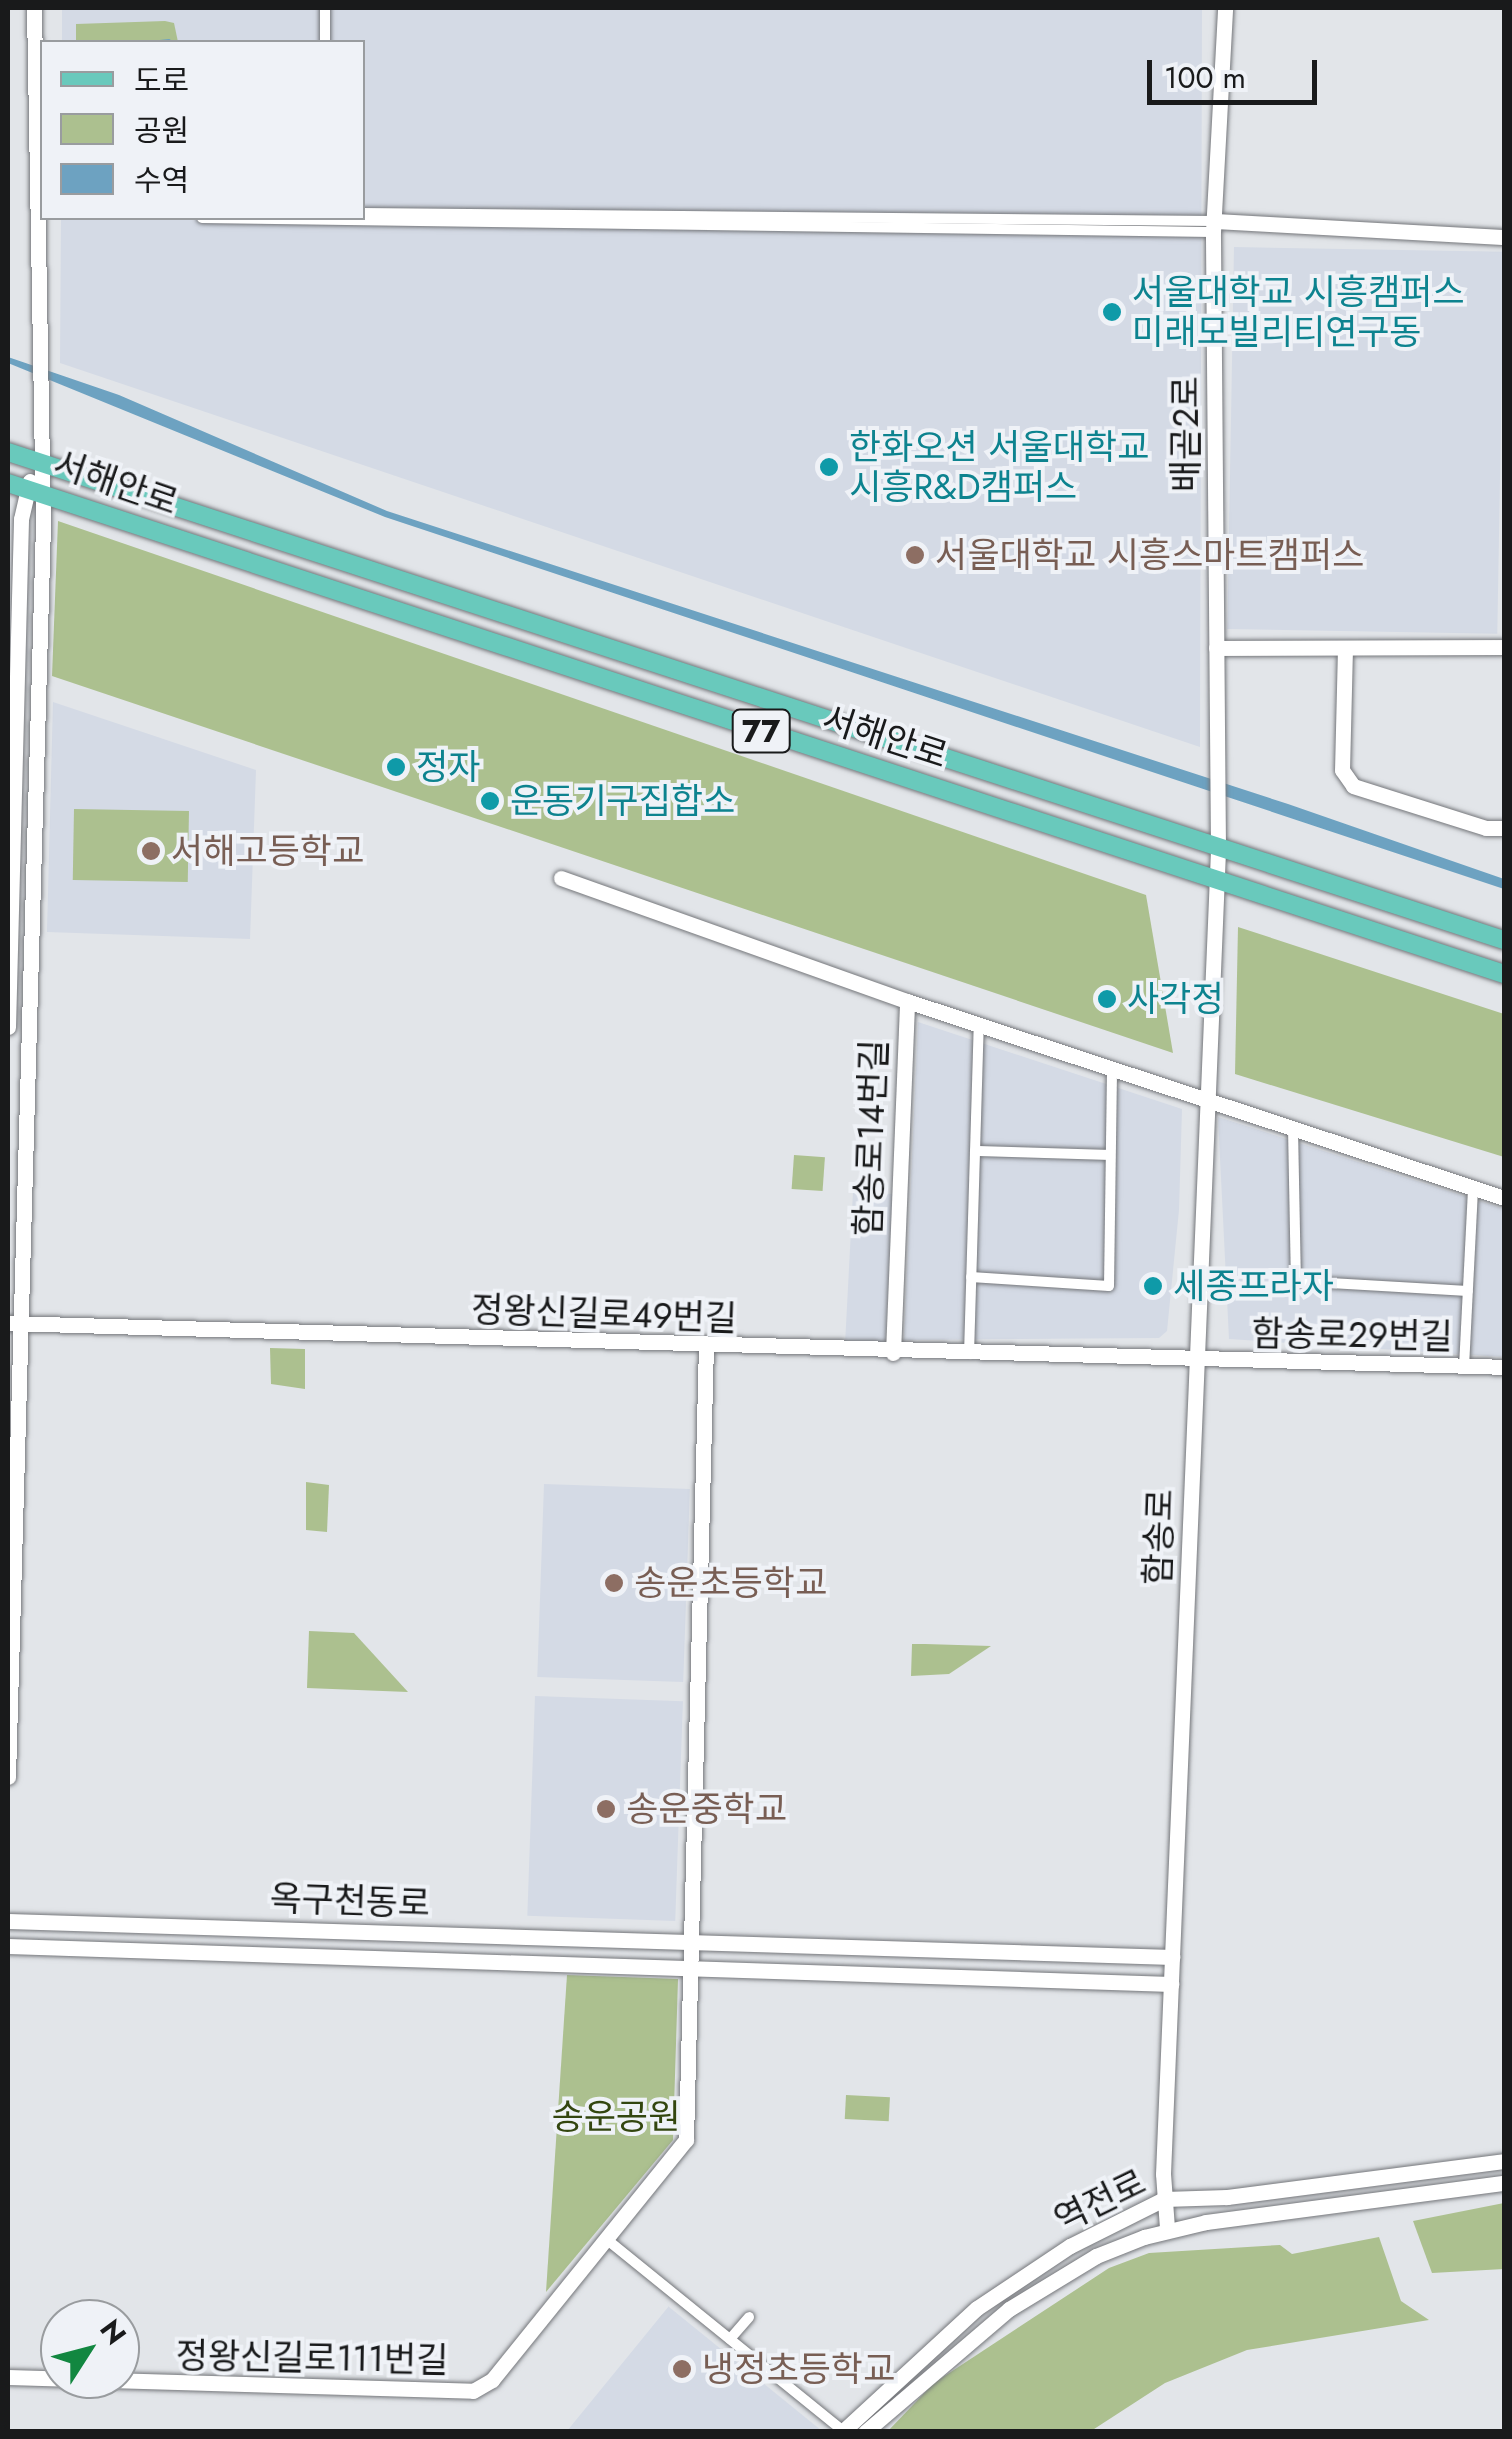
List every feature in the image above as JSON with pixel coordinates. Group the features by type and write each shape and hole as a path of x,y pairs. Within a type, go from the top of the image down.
{"main road":[{"name":"서해안로","path":"8,453 1504,940"},
{"name":"서해안로","path":"21,486 1504,974"}],"street":[{"path":"8,1027 21,486 38,440 40,180 34,8"},
{"path":"325,8 325,40"},
{"name":"배곧2로","path":"1218,848 1213,227 1225,8"},
{"path":"365,213 1213,227 1504,236"},
{"path":"322,220 1213,227"},
{"path":"8,1777 14,1324 34,874 21,486"},
{"path":"1216,648 1504,647"},
{"path":"1346,648 1342,770 1353,786 1486,828 1504,828"},
{"name":"함송로","path":"1167,2228 1164,2199 1170,1984 1218,848"},
{"path":"10,874 34,874"},
{"path":"560,878 907,1001"},
{"name":"함송로14번길","path":"893,1353 907,1001 1504,1198"},
{"path":"969,1355 978,1024"},
{"path":"971,1277 1108,1286 1106,1155 1112,1068"},
{"path":"1293,1128 1296,1282 1468,1291"},
{"path":"975,1151 1106,1155"},
{"path":"1464,1367 1473,1188"},
{"name":"정왕신길로49번길","path":"14,1324 1198,1362"},
{"path":"689,1968 706,1347"},
{"name":"함송로29번길","path":"1198,1362 1504,1368"},
{"name":"옥구천동로","path":"8,1921 1172,1957"},
{"name":"옥구천동로","path":"8,1946 1170,1984"},
{"name":"정왕신길로111번길","path":"8,2377 473,2392 492,2380 686,2140 689,1968"},
{"name":"역전로","path":"605,2238 842,2431 977,2308 1070,2246 1164,2199 1227,2198 1504,2161"},
{"name":"역전로","path":"865,2432 1010,2309 1096,2256 1167,2228 1504,2183"},
{"path":"730,2339 749,2317"}],"shaded area":[{"name":"서울대학교 시흥스마트캠퍼스","path":"62,8 1202,8 1200,747 60,363 61,220 365,220 365,40 62,40"},
{"path":"1234,247 1504,252 1497,634 1227,629"},
{"name":"서해고등학교","path":"53,702 256,770 250,939 47,932"},
{"path":"918,1022 1182,1109 1179,1210 1167,1331 1159,1338 904,1340"},
{"path":"1218,1117 1504,1209 1504,1357 1229,1339"},
{"path":"853,1192 893,1194 885,1347 845,1345"},
{"name":"송운초등학교","path":"544,1484 690,1489 683,1682 537,1677"},
{"name":"송운중학교","path":"535,1696 683,1701 675,1921 527,1916"},
{"name":"냉정초등학교","path":"669,2307 822,2431 567,2431"}],"green space":[{"path":"165,21 174,23 178,40 76,40 76,24"},
{"path":"58,521 1146,895 1173,1053 52,676"},
{"path":"74,809 189,811 188,882 73,880"},
{"path":"1238,927 1504,1014 1504,1157 1235,1074"},
{"path":"794,1155 825,1157 823,1191 792,1189"},
{"path":"270,1348 305,1349 305,1389 271,1384"},
{"path":"306,1482 329,1485 327,1532 306,1530"},
{"path":"309,1631 354,1633 408,1692 307,1688"},
{"path":"912,1644 991,1646 949,1674 911,1676"},
{"name":"송운공원","path":"567,1975 678,1979 673,2140 546,2292"},
{"path":"846,2095 890,2097 889,2121 845,2119"},
{"path":"1504,2203 1504,2269 1432,2273 1413,2221"},
{"path":"1379,2237 1401,2301 1429,2320 1247,2350 1165,2383 1091,2431 888,2431 934,2383 1109,2268 1149,2253 1280,2245 1292,2254"}],"water":[{"path":"8,357 119,395 387,511 1288,804 1504,879 1504,889 385,517 8,363"}],"place":[{"name":"서울대학교 시흥캠퍼스 미래모빌리티연구동","path":"1112,312"},
{"name":"한화오션 서울대학교 시흥R&D캠퍼스","path":"829,467"},
{"name":"서울대학교 시흥스마트캠퍼스","path":"915,555"},
{"name":"정자","path":"396,767"},
{"name":"운동기구집합소","path":"490,801"},
{"name":"서해고등학교","path":"151,851"},
{"name":"사각정","path":"1107,999"},
{"name":"세종프라자","path":"1153,1286"},
{"name":"송운초등학교","path":"614,1583"},
{"name":"송운중학교","path":"606,1809"},
{"name":"냉정초등학교","path":"682,2369"}]}
